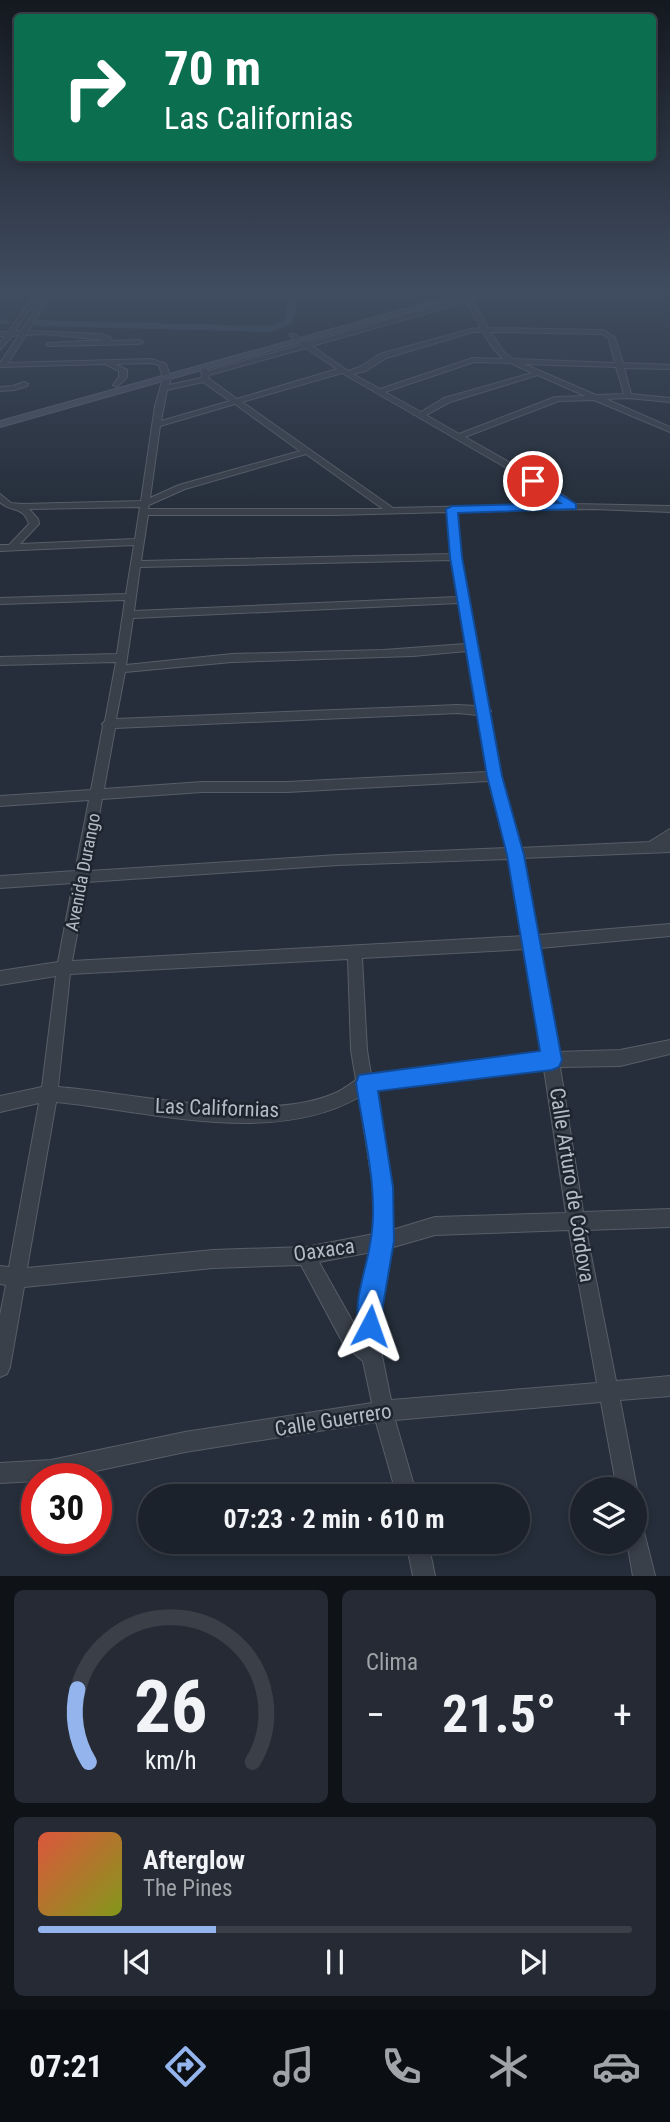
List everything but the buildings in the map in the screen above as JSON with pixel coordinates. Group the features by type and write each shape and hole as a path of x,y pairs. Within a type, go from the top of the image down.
{"main road":[{"path":"0,424 212,366"},
{"path":"0,416 117,385 204,374 228,366"}],"street":[{"path":"111,366 123,370 123,377 117,385"},
{"path":"162,366 166,379"},
{"path":"336,366 546,487 572,506"},
{"path":"158,425 368,366"},
{"path":"380,391 451,366"},
{"path":"520,366 670,430"},
{"path":"421,415 447,400 568,366"},
{"path":"621,366 628,396"},
{"path":"634,366 670,367"},
{"path":"204,374 236,401 389,509"},
{"name":"Avenida Durango","path":"0,1367 9,1276 49,1094 64,968 121,664 166,379"},
{"path":"459,438 549,401 628,396 670,400"},
{"path":"144,508 182,487 308,450"},
{"path":"0,497 8,505 22,507 452,509 572,506 670,509"},
{"path":"5,548 34,524 22,507"},
{"name":"Calle Arturo de Córdova","path":"452,509 456,557 485,711 494,776 515,855 552,1060 576,1221 624,1477"},
{"path":"5,548 140,542"},
{"path":"137,564 456,557"},
{"path":"0,601 130,597"},
{"path":"128,615 465,600"},
{"path":"0,660 121,664 375,653 414,655 473,646"},
{"path":"108,724 458,709 485,711"},
{"path":"0,801 98,792 220,786 301,787 494,776"},
{"path":"650,848 670,834"},
{"path":"0,882 338,860 670,847"},
{"path":"0,978 64,968 531,942 670,930"},
{"path":"355,952 359,1050 367,1083 382,1187 383,1241 372,1291 372,1356 383,1411 404,1484"},
{"name":"Las Californias","path":"0,1104 49,1094 191,1111 287,1112 349,1097 367,1083 552,1060 620,1058 670,1047"},
{"name":"Oaxaca","path":"9,1276 213,1259 306,1256 383,1241 435,1226 670,1218"},
{"path":"306,1256 351,1338 372,1356"},
{"name":"Calle Guerrero","path":"0,1473 51,1471 185,1442 383,1411 670,1387"},
{"path":"419,1554 424,1576"},
{"path":"640,1554 644,1576"}],"route":[{"path":"370,1326 372,1291 383,1241 382,1187 374,1148 367,1083 552,1060 515,855 494,776 485,711 456,557 452,509 572,506 533,481"}]}
